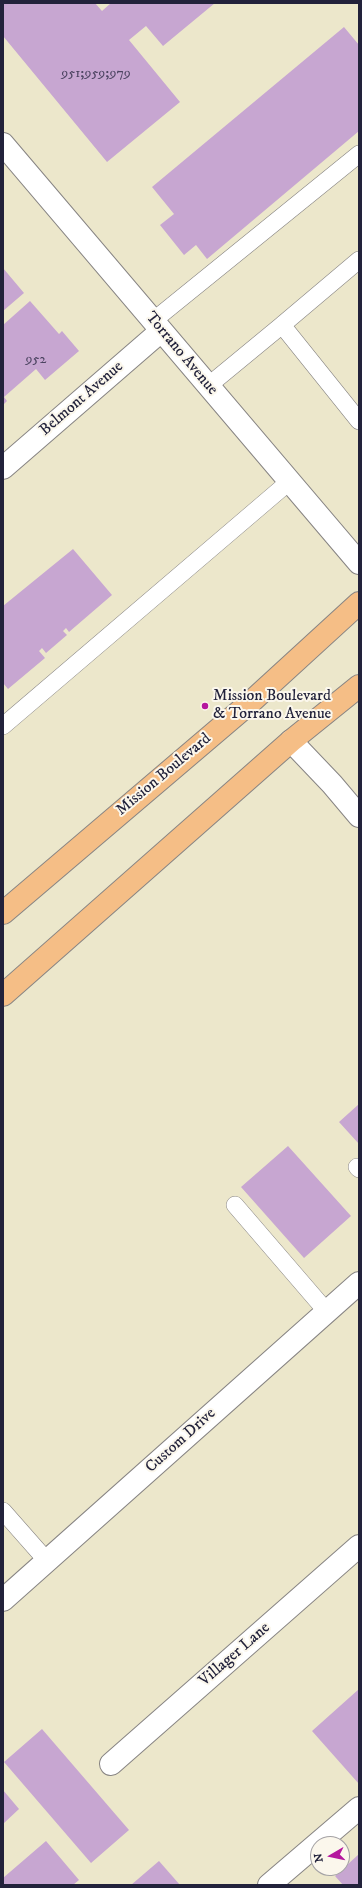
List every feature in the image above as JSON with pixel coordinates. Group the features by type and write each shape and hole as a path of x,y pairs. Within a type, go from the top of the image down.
{"main road":[{"name":"Mission Boulevard","path":"4,910 252,701 359,603"},
{"path":"3,995 291,741 359,686"}],"street":[{"name":"Torrano Avenue","path":"3,144 359,563"},
{"name":"Belmont Avenue","path":"3,468 157,326"},
{"path":"291,741 332,784 359,816"},
{"name":"Custom Drive","path":"3,1600 359,1283"},
{"name":"Villager Lane","path":"111,1764 359,1546"},
{"path":"269,1885 359,1808"}],"lane":[{"path":"157,326 359,154"},
{"path":"208,386 359,260"},
{"path":"282,325 359,420"},
{"path":"3,726 290,481"},
{"path":"235,1205 327,1312"},
{"path":"3,1511 47,1560"}],"building":[{"path":"3,3 95,3 102,11 111,3 215,3 163,46 146,26 129,40 180,102 107,162 3,36"},
{"path":"344,27 359,45 359,131 207,259 196,245 184,255 160,225 174,214 152,187"},
{"path":"3,268 24,293 3,311"},
{"path":"30,301 59,334 62,331 79,351 45,380 36,369 4,397 7,401 3,405 3,325"},
{"path":"73,549 112,595 69,632 66,628 63,631 67,635 46,653 42,648 39,651 45,658 8,689 3,683 3,606"},
{"path":"359,1104 359,1144 339,1122"},
{"path":"288,1146 351,1216 304,1258 241,1187"},
{"path":"359,1689 359,1784 312,1731"},
{"path":"42,1729 129,1830 91,1863 4,1762"},
{"path":"3,1790 19,1809 3,1824"},
{"path":"46,1841 79,1880 73,1885 3,1885 3,1878"},
{"path":"359,1854 359,1885 343,1885 335,1876 350,1876 350,1862"},
{"path":"159,1861 180,1885 131,1885"}],"place":[{"name":"Mission Boulevard & Torrano Avenue","path":"205,706"}]}
